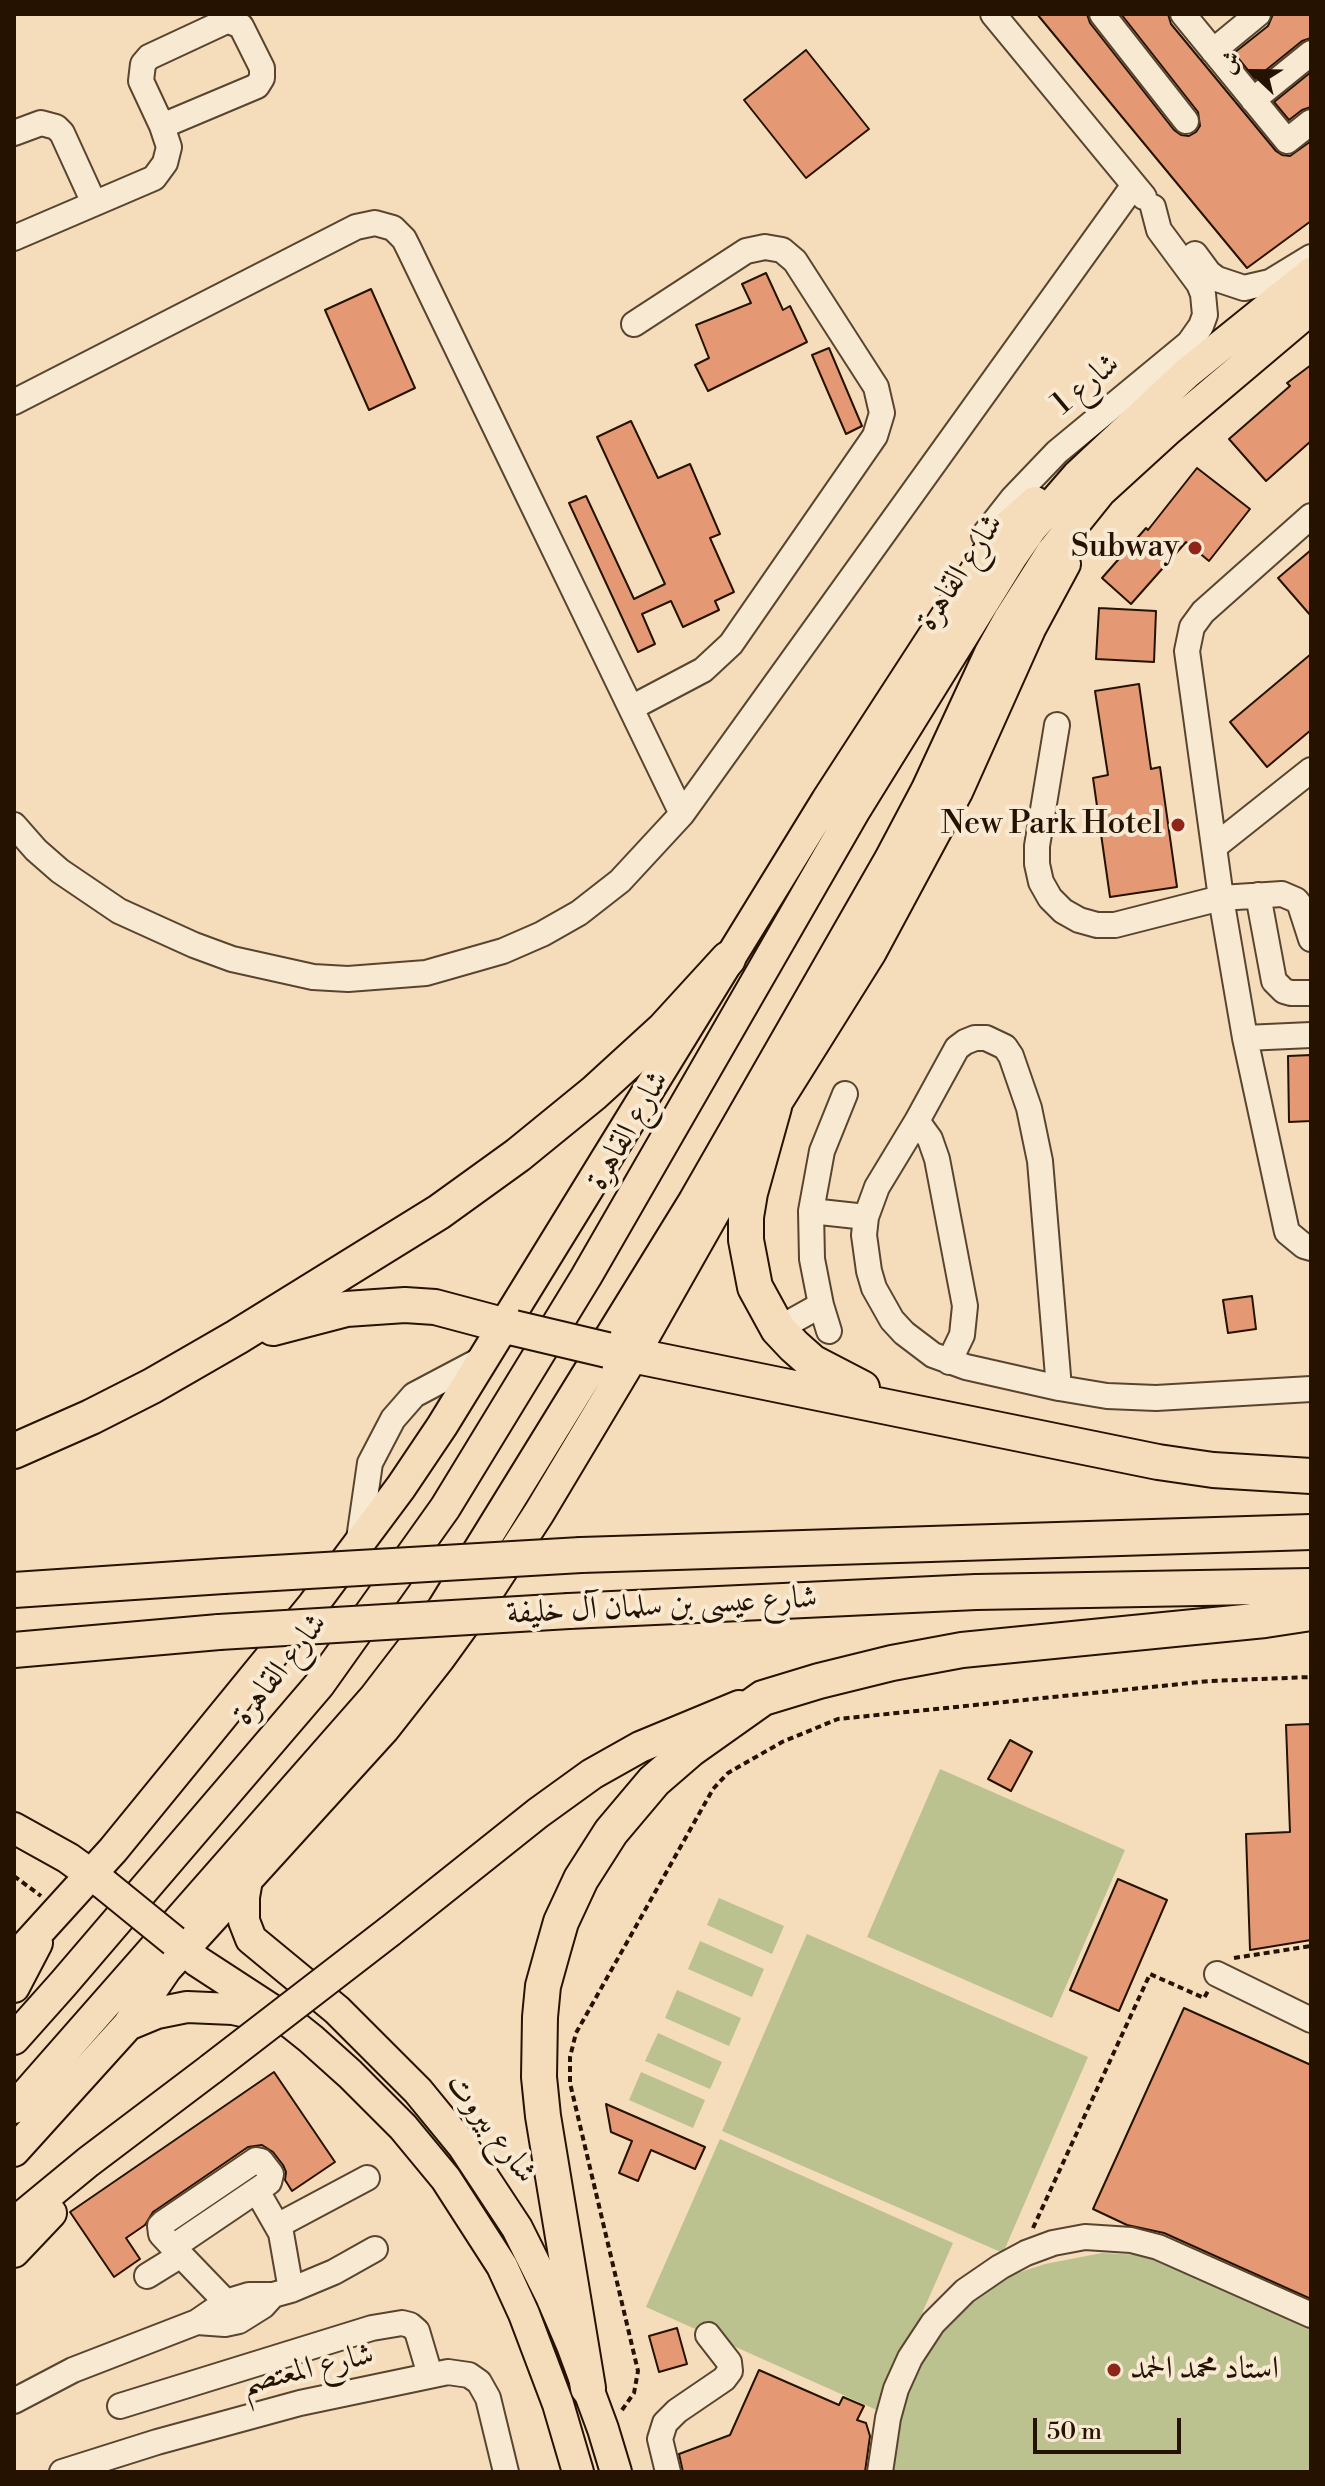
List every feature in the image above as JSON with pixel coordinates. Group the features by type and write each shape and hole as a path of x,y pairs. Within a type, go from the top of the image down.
{"highway":[{"path":"14,1451 122,1401 237,1337 408,1232 518,1155 630,1062 728,959"},
{"path":"774,1107 750,1193 746,1240 755,1287 778,1329 812,1362 910,1410"},
{"path":"237,1337 346,1309 375,1305 435,1307 620,1353 1158,1462 1213,1470 1311,1476"},
{"name":"شارع عيسى بن سلمان آل خليفة","path":"14,1590 581,1555 1311,1532"},
{"name":"شارع عيسى بن سلمان آل خليفة","path":"14,1650 219,1632 569,1611 976,1592 1311,1586"},
{"path":"588,2388 543,2116 539,2077 540,2017 546,1974 561,1922 581,1879 618,1823 654,1781 672,1764 763,1698 852,1672 962,1650 1311,1613"}],"main road":[{"name":"شارع القاهرة","path":"14,2039 319,1685 445,1508 586,1277 871,783 1031,529 1077,476 1187,373 1311,273"},
{"name":"شارع القاهرة","path":"14,2108 374,1698 443,1608 710,1174 908,827 990,653 1051,553 1100,492 1311,309"},
{"name":"شارع القاهرة","path":"14,2151 128,2025 179,1946 247,1880 384,1729 491,1587 539,1513 620,1353 871,952 957,792 1049,591 1095,519 1169,429"},
{"path":"14,1959 98,1879 313,1605 418,1463 484,1358 509,1326 728,959 986,555 1011,523 1042,496 1077,476"},
{"path":"14,2223 88,2162 592,1774 663,1736 763,1698"},
{"name":"شارع بيروت","path":"14,1828 98,1879 179,1946 286,2019 350,2074 403,2127 466,2207 502,2266 530,2328 558,2404 578,2472"},
{"name":"شارع بيروت","path":"247,1880 244,1921 251,1939 337,2010 418,2091 463,2146 527,2245 588,2388 616,2472"},
{"path":"14,1987 30,1959 41,1930"},
{"path":"128,2025 157,2013 210,2006 286,2019"},
{"path":"14,2252 57,2205 88,2162"}],"street":[{"path":"1102,14 1186,121"},
{"path":"1183,14 1287,141 1311,122"},
{"path":"1213,51 1258,14"},
{"name":"شارع 1","path":"997,16 1209,273 1235,287 1261,285 1311,257"},
{"path":"14,238 146,183 157,174 165,163 169,147 141,81 141,70 146,59 226,22 241,26 262,68 262,78 257,86 162,126"},
{"path":"1253,100 1311,53"},
{"path":"14,133 41,123 56,127 62,133 94,203"},
{"path":"14,825 60,871 119,911 232,959 313,977 348,979 426,973 503,951 579,913 620,881 682,814 1134,185"},
{"name":"شارع 1","path":"949,612 965,563 1013,498 1057,452 1189,343 1201,326 1205,315 1199,284 1159,230 1153,207"},
{"path":"14,402 363,224 381,223 393,228 404,239 682,814"},
{"path":"631,708 703,670 731,644 875,436 882,413 876,387 795,261 782,250 765,247 746,251 634,324"},
{"path":"1311,516 1203,612 1192,627 1187,651 1221,898 1245,1038 1287,1232 1311,1248"},
{"path":"1057,725 1037,846 1037,864 1041,882 1050,898 1063,911 1097,925 1115,925 1221,898 1282,894 1296,900 1304,912 1311,939"},
{"path":"1214,847 1311,770"},
{"path":"1258,895 1274,981 1284,991 1311,993"},
{"path":"1245,1038 1311,1035"},
{"path":"1059,1388 1040,1161 1029,1108 1005,1047 997,1041 975,1038 957,1048 877,1187 866,1217 865,1253 871,1280 882,1304 904,1333 933,1355 949,1362 1059,1388 1107,1396 1156,1398 1309,1389"},
{"path":"829,1331 812,1259 811,1211 822,1151 845,1094"},
{"path":"917,1121 930,1139 937,1159 965,1306 962,1335 949,1362"},
{"path":"811,1211 866,1217"},
{"path":"778,1329 821,1305"},
{"path":"358,1546 370,1463 393,1419 414,1395 484,1358"},
{"path":"1217,1974 1311,2020"},
{"path":"226,2302 161,2234 160,2226 258,2160 272,2177 257,2191 284,2243 282,2293"},
{"path":"277,2226 367,2178"},
{"path":"880,2472 896,2389 910,2358 933,2323 965,2291 1000,2267 1053,2243 1085,2237 1131,2240 1158,2247 1311,2315"},
{"path":"197,2322 225,2324 239,2321 282,2293 334,2272 375,2249"},
{"path":"147,2276 177,2251"},
{"path":"14,2401 73,2370 197,2322 226,2302 249,2295 282,2293"},
{"path":"120,2406 372,2328 402,2323 417,2331 430,2375"},
{"path":"668,2472 660,2439 665,2423 677,2411 724,2379 730,2371 729,2362 708,2335"},
{"name":"شارع المعتصم","path":"62,2472 300,2403 430,2375 458,2373 469,2375 479,2382 488,2398 506,2472"}],"path":[{"path":"603,2429 625,2408 634,2393 638,2371 570,2083 570,2057 576,2033 713,1789 728,1773 782,1742 838,1719 1210,1681 1311,1677"},
{"path":"14,1876 40,1897 54,1890"},
{"path":"1020,2256 1150,1974 1204,1998 1224,1960 1311,1946"}],"green space":[{"path":"940,1769 1125,1850 1052,2018 867,1937"},
{"path":"719,1898 784,1926 772,1954 707,1925"},
{"path":"807,1934 1088,2057 1003,2253 722,2131"},
{"path":"700,1941 764,1969 752,1997 688,1969"},
{"path":"677,1990 741,2018 729,2046 665,2018"},
{"path":"658,2033 722,2062 710,2089 645,2061"},
{"path":"641,2072 705,2100 693,2128 629,2100"},
{"path":"720,2139 953,2243 879,2411 646,2307"},
{"name":"استاد محمد الحمد","path":"1102,2253 1141,2255 1311,2325 1311,2472 892,2472 894,2427 908,2390 927,2351 959,2310 999,2279 1045,2264"}],"building":[{"path":"1037,14 1087,14 1090,23 1174,130 1189,136 1200,126 1198,112 1121,14 1168,14 1171,24 1276,151 1290,156 1311,141 1311,221 1247,268"},
{"path":"1273,14 1311,14 1311,38 1302,41 1255,79 1234,53 1268,26"},
{"path":"806,50 869,129 806,178 744,100"},
{"path":"1311,72 1311,107 1289,120 1274,102"},
{"path":"766,273 783,310 790,306 807,342 708,391 695,365 709,358 696,325 751,303 742,284"},
{"path":"371,289 415,388 369,410 325,310"},
{"path":"829,348 862,426 846,434 812,355"},
{"path":"1311,365 1311,441 1266,481 1229,439 1290,386 1287,383"},
{"path":"631,421 658,478 690,464 720,534 710,538 734,592 715,601 719,610 683,627 671,601 642,614 655,644 638,652 569,503 586,496 634,599 665,584 597,437"},
{"path":"1197,468 1250,509 1209,561 1186,542 1131,604 1102,578 1146,528 1148,530"},
{"path":"1311,550 1311,616 1278,578"},
{"path":"1099,608 1156,611 1154,662 1096,659"},
{"path":"1311,654 1311,730 1267,767 1230,722"},
{"path":"1139,684 1151,769 1160,767 1177,887 1110,897 1093,778 1108,775 1095,691"},
{"path":"1311,1055 1311,1121 1289,1122 1288,1056"},
{"path":"1252,1296 1256,1329 1228,1333 1223,1300"},
{"path":"1311,1724 1311,1940 1250,1950 1246,1834 1290,1832 1286,1725"},
{"path":"1010,1740 1032,1752 1011,1791 988,1779"},
{"path":"1118,1879 1167,1900 1119,2011 1070,1990"},
{"path":"1184,2008 1311,2065 1311,2299 1164,2233 1127,2225 1093,2209"},
{"path":"274,2072 335,2162 292,2191 285,2180 283,2165 273,2152 262,2145 248,2147 153,2212 145,2225 126,2238 140,2259 114,2277 70,2212"},
{"path":"606,2104 705,2147 695,2169 651,2150 638,2181 619,2173 632,2141 611,2132"},
{"path":"677,2328 687,2364 659,2372 649,2336"},
{"path":"759,2370 839,2405 843,2397 864,2406 857,2420 866,2423 870,2436 865,2472 683,2472 679,2454 730,2435"}],"place":[{"name":"Subway","path":"1195,548"},
{"name":"New Park Hotel","path":"1178,825"},
{"name":"استاد محمد الحمد","path":"1114,2370"}]}
